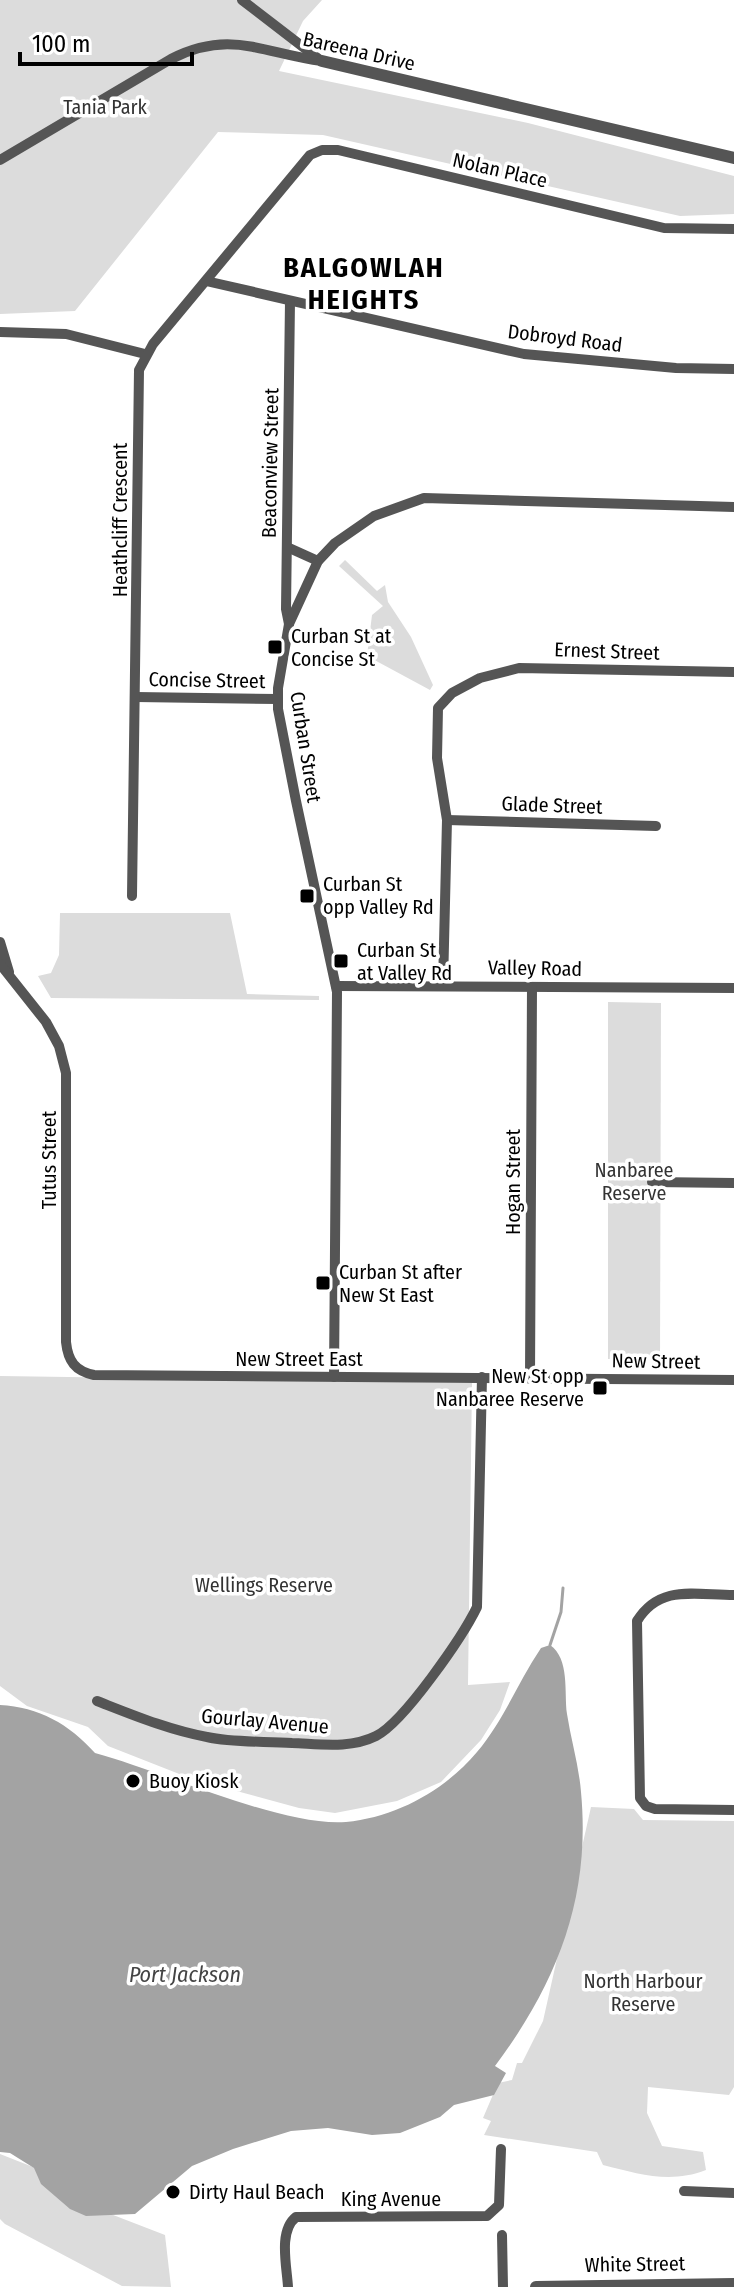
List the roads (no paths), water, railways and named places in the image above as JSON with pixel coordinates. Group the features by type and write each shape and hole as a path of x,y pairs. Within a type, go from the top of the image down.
{"street":[{"path":"242,0 322,61"},
{"path":"274,51 286,44 281,31"},
{"name":"Bareena Drive","path":"0,160 199,47 227,42 322,61 734,158"},
{"name":"Nolan Place","path":"276,193 310,155 333,150 664,228 734,229"},
{"name":"Heathcliff Crescent","path":"132,896 138,380 145,354 276,193"},
{"name":"Dobroyd Road","path":"206,281 524,354 676,368 734,369"},
{"name":"Beaconview Street","path":"289,624 286,609 290,301"},
{"path":"0,332 76,335 145,354"},
{"name":"Curban Street","path":"334,1377 336,986 277,699 289,624 318,561 335,543 374,516 424,498 734,507"},
{"path":"287,547 318,561"},
{"name":"Ernest Street","path":"447,820 437,758 438,708 452,693 480,678 519,668 546,667 734,672"},
{"name":"Concise Street","path":"136,697 277,699"},
{"path":"443,985 447,820"},
{"name":"Glade Street","path":"447,820 656,826"},
{"path":"0,942 10,974"},
{"path":"0,964 10,974"},
{"name":"Tutus Street","path":"10,974 54,1035 66,1073 66,1342 71,1362"},
{"name":"Valley Road","path":"336,986 734,988"},
{"name":"Hogan Street","path":"530,1378 532,987"},
{"path":"652,1182 734,1183"},
{"name":"New Street East","path":"71,1362 81,1371 94,1375 530,1378"},
{"name":"Gourlay Avenue","path":"97,1701 150,1722 208,1738 330,1745 353,1743 378,1735 414,1699 468,1626 477,1607 482,1377"},
{"name":"New Street","path":"530,1378 734,1380"},
{"path":"734,1595 667,1595 648,1604 637,1621 640,1798 646,1806 655,1809 734,1810"},
{"name":"King Avenue","path":"288,2287 286,2234 289,2223 296,2217 487,2216 499,2205 501,2149"},
{"path":"684,2191 734,2193"},
{"path":"502,2235 503,2287"},
{"name":"White Street","path":"536,2287 734,2284"}],"water":[{"name":"Port Jackson","path":"550,1645 561,1659 565,1676 567,1714 580,1782 583,1831 580,1868 575,1903 565,1938 536,2003 495,2066 506,2073 494,2095 454,2105 440,2117 400,2133 372,2135 328,2128 291,2131 233,2149 192,2166 135,2214 86,2216 70,2209 41,2184 34,2168 10,2153 0,2152 0,1705 28,1709 52,1719 75,1734 95,1753 221,1796 289,1816 346,1822 401,1808 435,1790 464,1766 487,1740 541,1648"}],"waterway":[{"path":"550,1645 561,1612 563,1588"}],"place":[{"name":"Curban St at Concise St","path":"275,647"},
{"name":"Curban St opp Valley Rd","path":"307,896"},
{"name":"Curban St at Valley Rd","path":"341,961"},
{"name":"Curban St after New St East","path":"323,1283"},
{"name":"New St opp Nanbaree Reserve","path":"600,1388"},
{"name":"Buoy Kiosk","path":"133,1781"},
{"name":"Dirty Haul Beach","path":"173,2192"}],"district":[{"name":"BALGOWLAH HEIGHTS","path":"364,283"}],"park label":[{"name":"Tania Park","path":"105,107"},
{"name":"Nanbaree Reserve","path":"634,1182"},
{"name":"Wellings Reserve","path":"264,1585"},
{"name":"North Harbour Reserve","path":"643,1992"}]}
